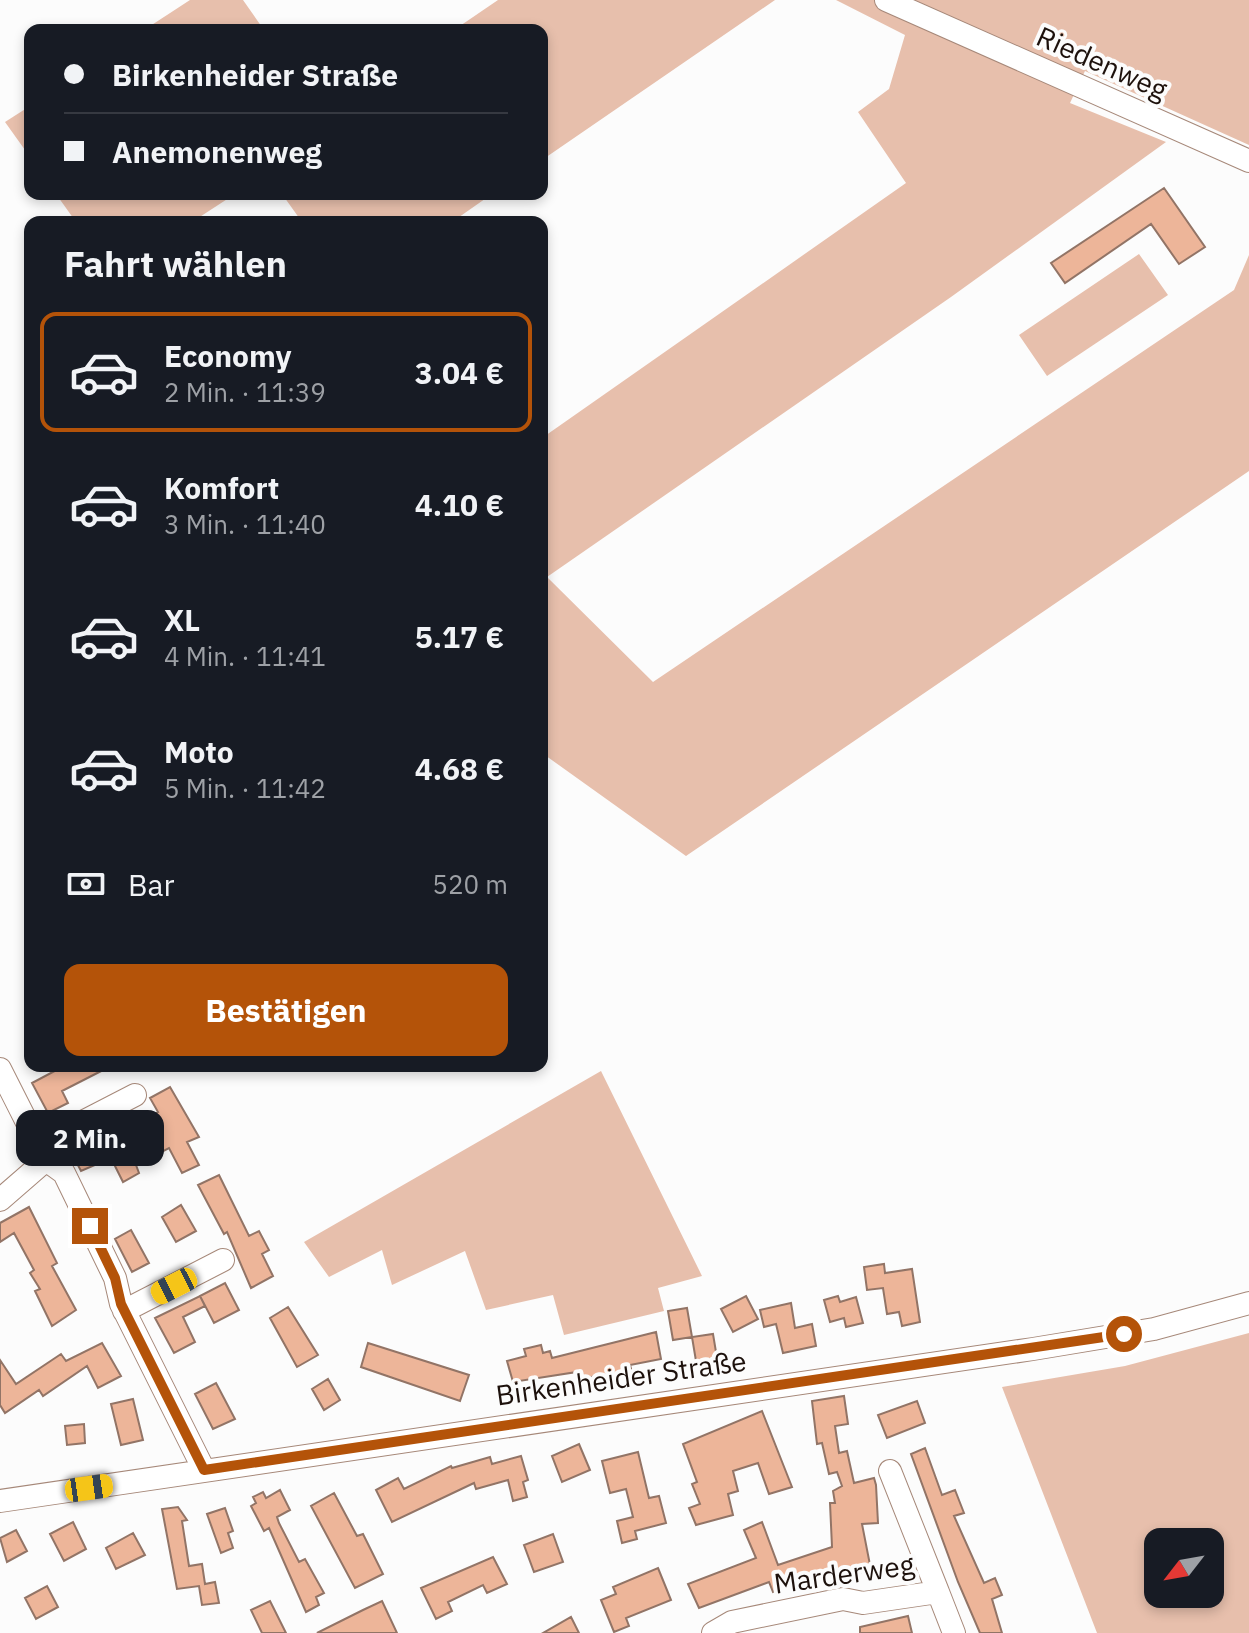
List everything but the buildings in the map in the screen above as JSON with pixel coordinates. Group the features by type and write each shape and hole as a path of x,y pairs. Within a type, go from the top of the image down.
{"street":[{"name":"Riedenweg","path":"886,0 1249,161"},
{"path":"0,1069 42,1153 64,1173 115,1278 124,1311 204,1470"},
{"path":"0,1200 42,1153 135,1095"},
{"path":"124,1311 223,1260"},
{"name":"Birkenheider Straße","path":"0,1501 1020,1351 1154,1329 1249,1303"},
{"name":"Marderweg","path":"890,1471 954,1633"},
{"name":"Marderweg","path":"713,1633 732,1622 843,1599 863,1603 938,1592"}],"shaded area":[{"path":"190,0 243,0 260,24 153,24"},
{"path":"498,0 775,0 548,156 548,24 463,24"},
{"path":"836,0 1249,0 1249,145 1085,71 1070,103 1166,142 951,297 548,576 548,434 906,183 858,112 889,89 905,35"},
{"path":"24,110 24,149 5,122"},
{"path":"60,200 226,200 201,216 72,216"},
{"path":"286,200 483,200 461,216 298,216"},
{"path":"1139,254 1168,295 1047,376 1019,335"},
{"path":"1249,255 1249,471 686,856 548,757 548,578 653,682 1234,290"},
{"path":"601,1071 702,1276 658,1288 664,1311 564,1335 553,1295 486,1310 465,1251 392,1285 382,1250 329,1277 304,1242"},
{"path":"1249,1333 1249,1633 1097,1633 1002,1387 1125,1366"}],"route":[{"path":"90,1226 115,1278 121,1304 204,1470 1124,1334"}]}
